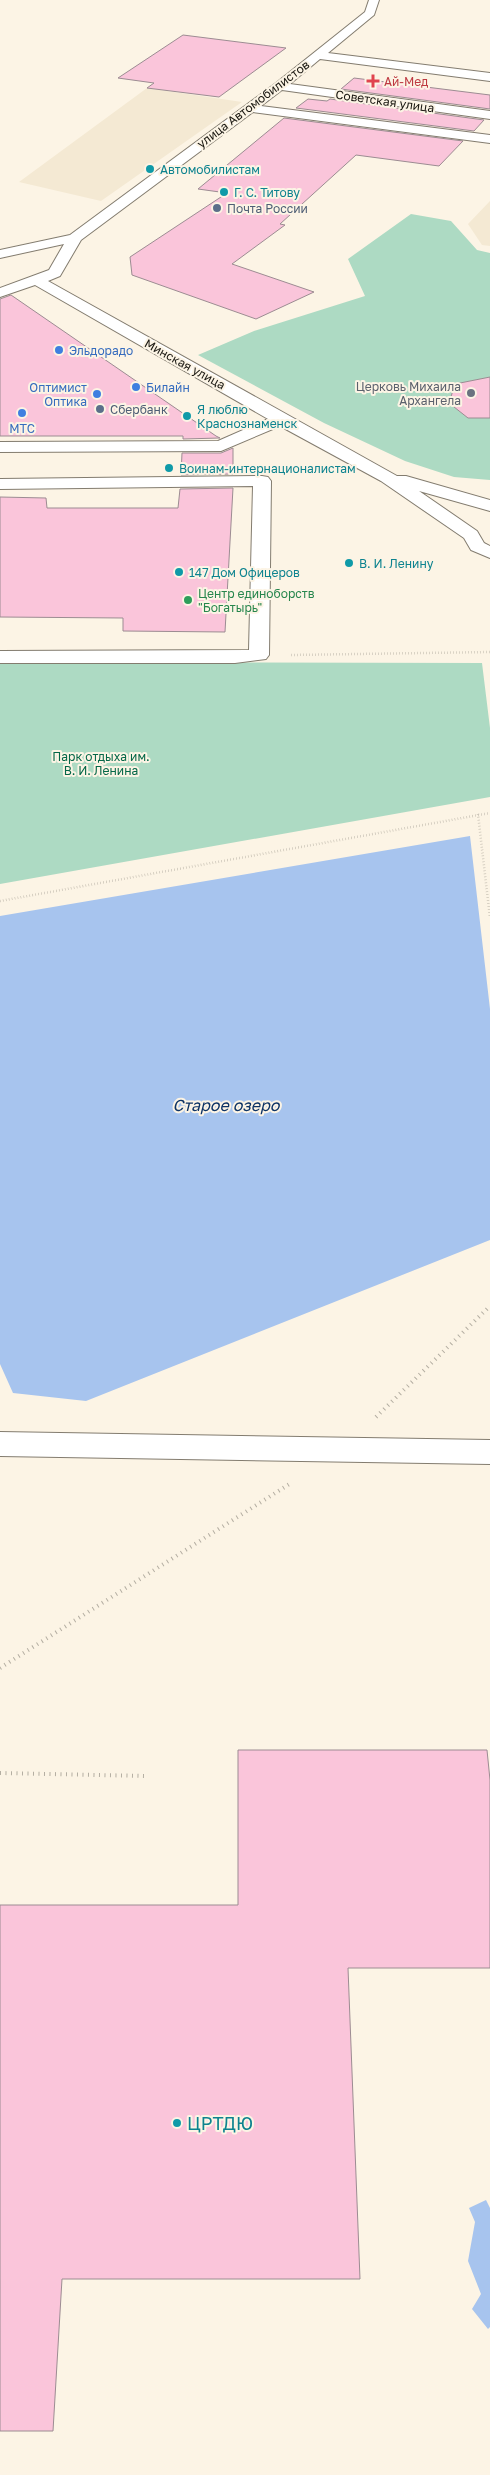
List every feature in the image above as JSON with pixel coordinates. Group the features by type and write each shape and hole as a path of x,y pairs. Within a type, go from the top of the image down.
{"street":[{"name":"улица Автомобилистов","path":"75,238 280,86 370,13 374,0"},
{"path":"317,55 490,77"},
{"name":"Советская улица","path":"280,86 490,116"},
{"path":"250,108 490,139"},
{"path":"2,253 75,238"},
{"path":"0,293 55,273 75,238"},
{"path":"2,253 24,251 43,254 56,259 59,263"},
{"path":"0,281 36,280"},
{"name":"Минская улица","path":"36,280 387,477 470,534 477,546 490,553"},
{"path":"0,447 221,446 281,419"},
{"name":"Минская улица","path":"387,477 490,506"},
{"path":"0,484 262,481 259,655 235,657 0,657"},
{"path":"470,534 474,525 490,515"},
{"path":"0,1444 490,1452"}],"path":[{"path":"259,655 490,652"},
{"path":"0,901 478,814 490,814"},
{"path":"478,814 490,918"},
{"path":"0,1668 341,1451 490,1306"},
{"path":"0,1773 147,1776"}],"shaded area":[{"path":"147,88 242,102 101,201 19,182"},
{"path":"490,201 490,246 482,245 468,224"}],"green space":[{"path":"411,214 451,221 477,250 490,253 490,480 454,477 405,461 324,423 198,355 254,331 365,296 348,259"},
{"name":"Парк отдыха им. В. И. Ленина","path":"0,662 482,663 490,728 490,797 0,884"}],"water":[{"name":"Старое озеро","path":"470,836 490,1009 490,1240 86,1401 13,1393 0,1364 0,916"},
{"path":"486,2200 490,2208 490,2327 488,2329 472,2309 481,2294 468,2261 475,2222 469,2208"}],"building":[{"path":"183,35 286,48 219,97 147,88 154,83 118,78"},
{"path":"354,78 490,95 490,109 341,89"},
{"path":"308,99 327,101 330,99 484,120 474,131 296,108"},
{"path":"284,118 463,141 439,166 356,155 280,224 285,225 232,264 314,292 256,319 132,275 130,257 227,193 198,189"},
{"path":"11,295 220,438 183,439 183,436 0,436 0,299"},
{"name":"Церковь Михаила Архангела","path":"490,377 490,418 468,418 449,403 455,384"},
{"path":"233,448 233,474 181,475 182,453 221,453"},
{"name":"147 Дом Офицеров","path":"233,488 225,632 123,631 123,618 0,617 0,497 46,498 47,508 178,508 180,489"},
{"name":"ЦРТДЮ","path":"238,1750 487,1750 490,1780 490,1968 348,1968 360,2279 62,2279 53,2431 0,2431 0,1905 238,1905"}],"place":[{"name":"Ай-Мед","path":"373,81"},
{"name":"Автомобилистам","path":"150,169"},
{"name":"Г. С. Титову","path":"224,192"},
{"name":"Почта России","path":"217,208"},
{"name":"Эльдорадо","path":"59,350"},
{"name":"Билайн","path":"136,387"},
{"name":"Церковь Михаила Архангела","path":"471,393"},
{"name":"Оптимист Оптика","path":"97,394"},
{"name":"Сбербанк","path":"100,409"},
{"name":"МТС","path":"22,413"},
{"name":"Я люблю Краснознаменск","path":"187,416"},
{"name":"Воинам-интернационалистам","path":"169,468"},
{"name":"В. И. Ленину","path":"349,563"},
{"name":"147 Дом Офицеров","path":"179,572"},
{"name":"Центр единоборств \"Богатырь\"","path":"188,600"},
{"name":"ЦРТДЮ","path":"177,2123"}]}
